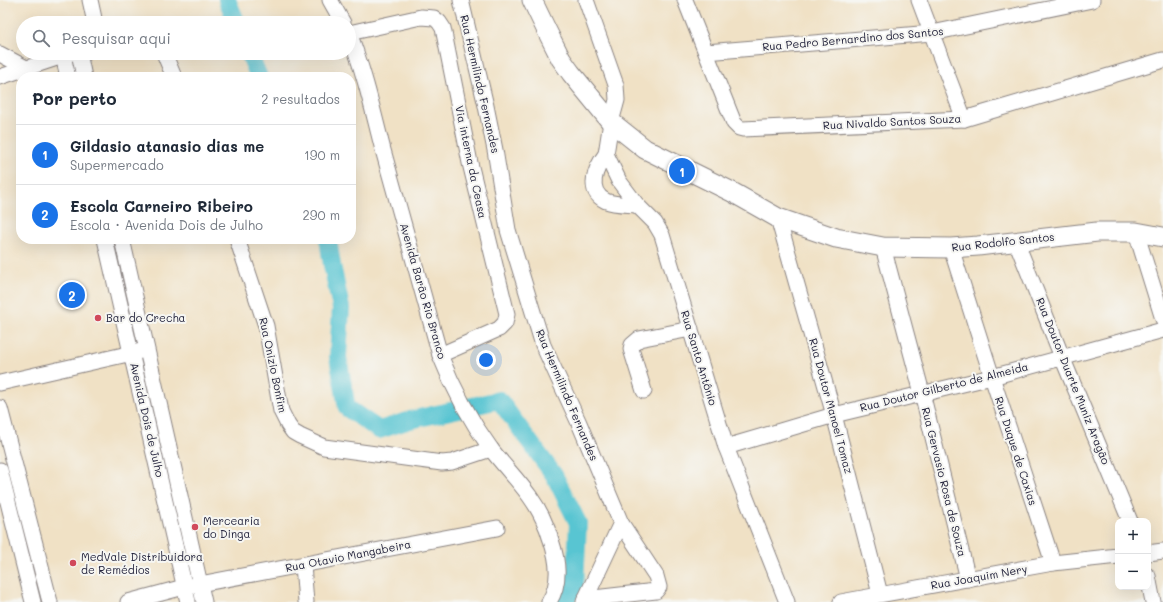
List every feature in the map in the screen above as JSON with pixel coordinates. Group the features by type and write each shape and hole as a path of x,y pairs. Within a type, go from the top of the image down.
{"main road":[{"name":"Rua Rodolfo Santos","path":"532,0 561,59 612,122 649,151 732,192 778,218 836,238 883,247 951,248 1097,232 1136,232 1163,237"}],"street":[{"path":"90,0 93,16"},
{"path":"330,0 339,16"},
{"name":"Rua Hermilindo Fernandes","path":"461,0 490,121 508,230 543,345 579,423 621,523 656,576 659,583 659,587 656,591 585,601"},
{"path":"586,0 616,85 617,100 606,154 598,164 594,181 597,193 606,201 637,205"},
{"path":"685,0 706,52"},
{"path":"919,0 964,119"},
{"name":"Rua Pedro Bernardino dos Santos","path":"706,52 932,34 1092,0"},
{"name":"Via interna da Ceasa","path":"356,31 421,17 434,18 443,28 470,163 507,314 505,323 499,329 440,355"},
{"name":"Avenida Barão Rio Branco","path":"356,50 368,88 440,355 448,376 465,408 491,448 536,505 546,525 556,553 558,570 556,586 549,602"},
{"name":"Rua Nivaldo Santos Souza","path":"706,52 734,123 739,128 964,119 1163,60"},
{"path":"0,54 28,69"},
{"path":"18,72 53,60"},
{"path":"67,60 68,72"},
{"path":"80,60 83,72"},
{"path":"167,60 172,72"},
{"path":"0,77 16,72"},
{"name":"Rua Santo Antônio","path":"606,154 619,180 637,205 655,223 662,235 726,447 787,602"},
{"name":"Rua Doutor Manoel Tomaz","path":"778,218 834,415 880,594"},
{"path":"1136,232 1163,319"},
{"name":"Rua Doutor Duarte Muniz Aragão","path":"1016,241 1129,518"},
{"name":"Avenida Dois de Julho","path":"106,244 188,602"},
{"name":"Avenida Dois de Julho","path":"123,244 204,602"},
{"name":"Rua Onizio Bonfim","path":"239,244 266,326 281,411 288,426 293,432 324,447 442,463 452,462 491,448"},
{"name":"Rua Gervasio Rosa de Souza","path":"883,247 922,393 968,579"},
{"name":"Rua Duque de Caxias","path":"951,248 1053,563"},
{"path":"644,391 631,350 632,345 639,339 691,329"},
{"name":"Rua Doutor Gilberto de Almeida","path":"726,447 834,415 992,377 1163,330"},
{"path":"0,383 148,349"},
{"path":"0,408 50,602"},
{"path":"158,471 173,467"},
{"path":"0,470 33,602"},
{"path":"9,506 24,501"},
{"path":"585,601 621,523"},
{"name":"Rua Otavio Mangabeira","path":"128,602 184,587 497,528"},
{"path":"1151,553 1163,551"},
{"name":"Rua Joaquim Nery","path":"841,602 1053,563 1115,556"},
{"path":"303,565 306,602"},
{"path":"1151,590 1153,602"}],"waterway":[{"path":"227,0 234,16"},
{"path":"252,60 257,72"},
{"path":"329,244 341,308 338,357 347,408 379,430 410,420 499,400 554,475 578,523 575,585 565,602"}],"place":[{"name":"Gildasio atanasio dias me","path":"682,171"},
{"name":"Escola Carneiro Ribeiro","path":"72,295"},
{"name":"Bar do Crecha","path":"98,318"},
{"name":"Mercearia do Dinga","path":"195,527"},
{"name":"MedVale Distribuidora de Remédios","path":"73,563"}]}
